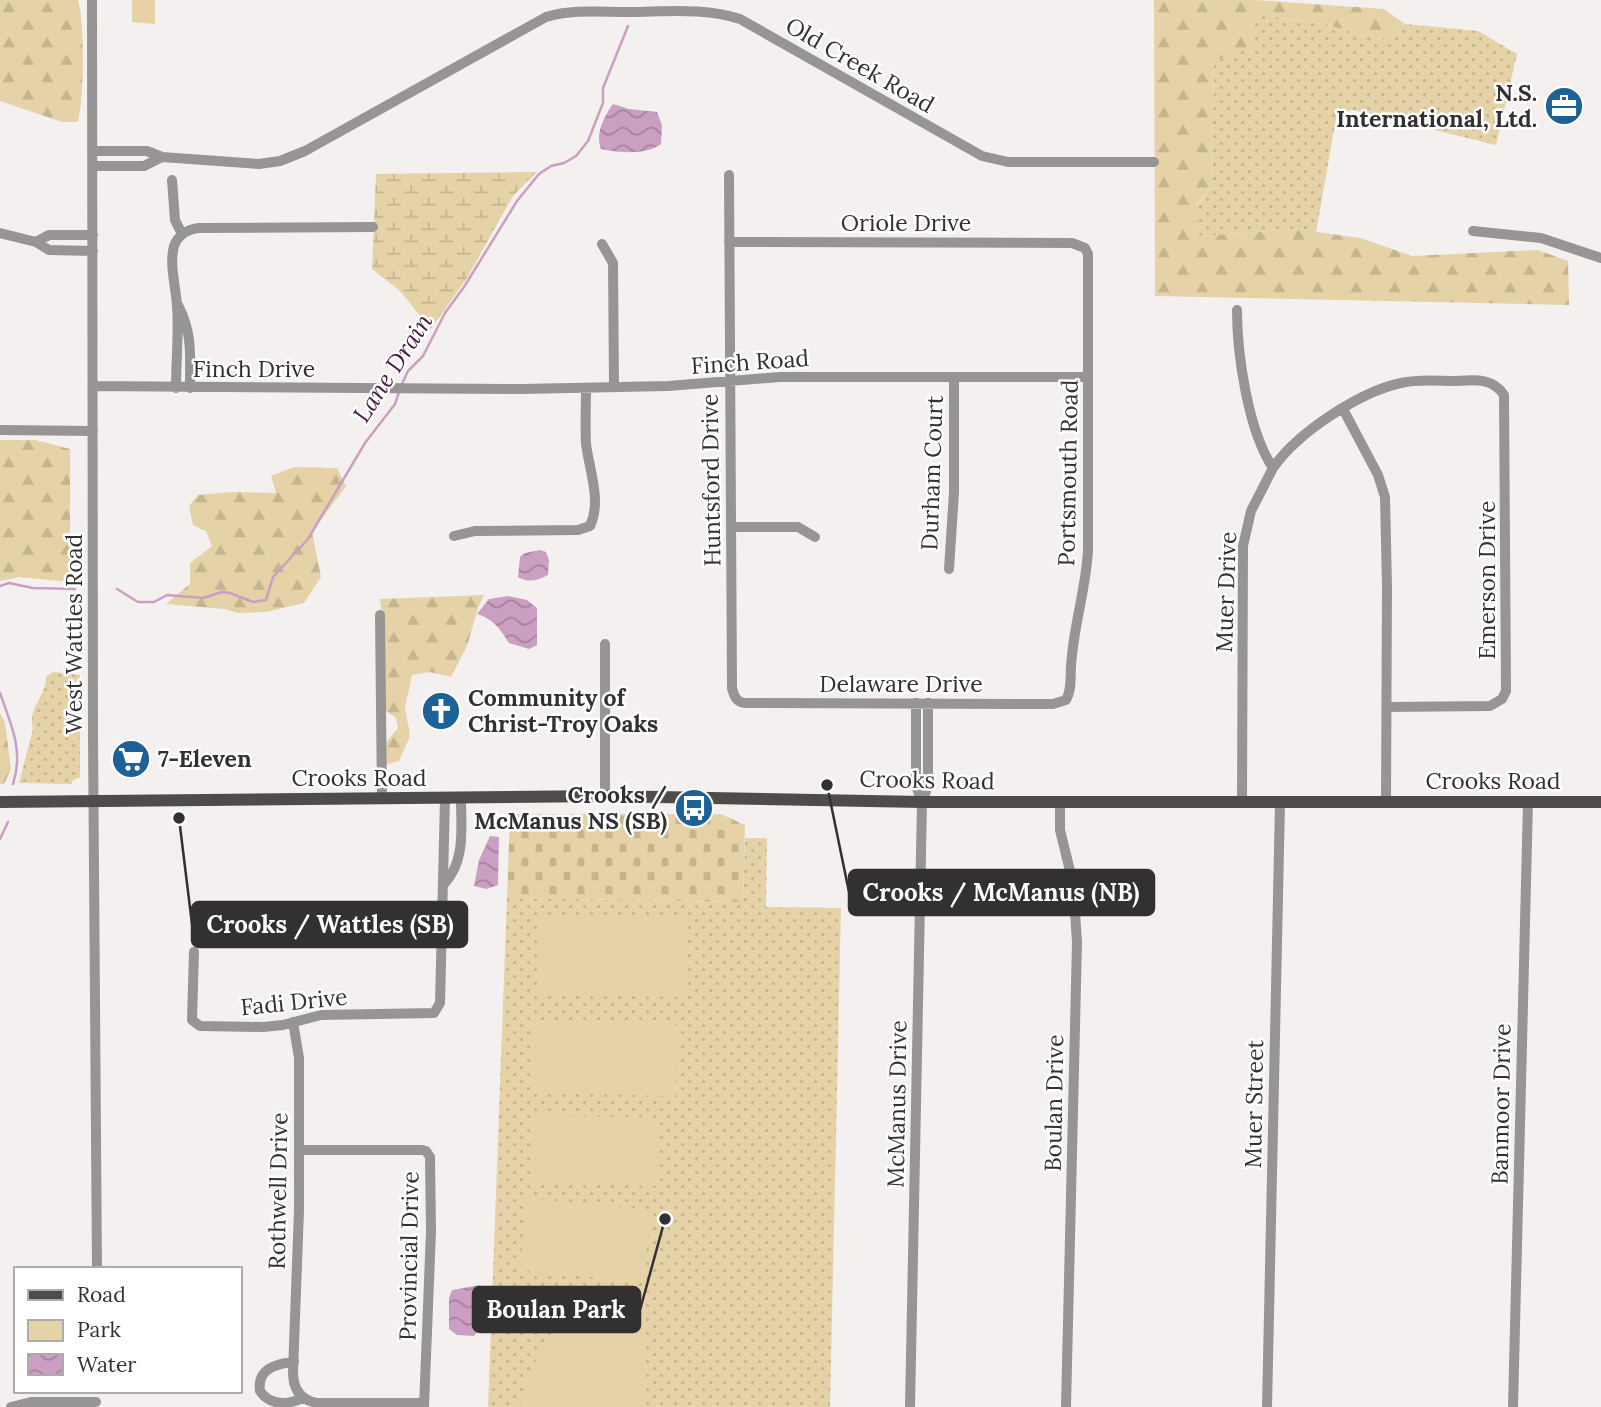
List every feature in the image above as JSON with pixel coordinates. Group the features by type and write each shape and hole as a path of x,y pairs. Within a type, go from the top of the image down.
{"main road":[{"name":"Crooks Road","path":"0,802 605,796 922,802 1601,802"}],"street":[{"name":"West Wattles Road","path":"92,0 97,1267"},
{"name":"Old Creek Road","path":"93,151 147,151 162,158 259,164 280,161 325,141 547,17 571,12 671,12 715,13 740,19 982,156 1007,162 1154,162"},
{"name":"Old Creek Road","path":"93,166 144,166 162,158"},
{"name":"Huntsford Drive","path":"729,176 732,688 737,700"},
{"path":"172,180 174,220 182,234"},
{"path":"176,387 177,305 174,246 182,234 199,228 373,228"},
{"path":"1473,231 1541,237 1601,258"},
{"path":"0,233 36,242 49,250 93,251"},
{"path":"36,242 49,235 93,235"},
{"name":"Oriole Drive","path":"729,242 1072,243 1083,246"},
{"path":"602,244 612,262 614,387"},
{"name":"Portsmouth Road","path":"1066,700 1070,690 1074,636 1088,561 1088,254 1083,246"},
{"path":"177,305 185,318 190,338 190,388"},
{"path":"1237,310 1249,401 1263,450 1273,468"},
{"name":"Finch Road","path":"414,389 586,388 729,382 780,377 1088,377"},
{"name":"Durham Court","path":"948,569 954,492 954,377"},
{"name":"Muer Drive","path":"1242,803 1243,546 1251,511 1260,489 1279,458 1309,431 1343,409 1377,391 1403,382 1457,381"},
{"name":"Emerson Drive","path":"1387,707 1490,706 1502,699 1506,691 1505,400 1501,390 1493,383 1457,381"},
{"name":"Finch Drive","path":"93,386 414,389"},
{"path":"454,536 475,531 578,530 590,526 594,513 593,477 586,442 586,388"},
{"path":"1343,409 1378,475 1385,498 1386,802"},
{"path":"0,430 93,431"},
{"path":"731,527 799,527 815,537"},
{"path":"380,615 382,799"},
{"path":"605,644 605,796"},
{"name":"Delaware Drive","path":"737,700 745,703 1053,704 1066,700"},
{"path":"916,703 915,786 922,802"},
{"path":"922,802 928,786 928,703"},
{"path":"444,884 445,799"},
{"path":"444,884 453,874 458,859 461,799"},
{"name":"McManus Drive","path":"909,1407 922,802"},
{"name":"Boulan Drive","path":"1060,802 1060,830 1073,883 1077,942 1066,1407"},
{"name":"Muer Street","path":"1267,1407 1280,803"},
{"name":"Banmoor Drive","path":"1513,1407 1528,803"},
{"name":"Fadi Drive","path":"194,952 192,1020 196,1025 263,1027 321,1015 434,1013 440,1006 444,884"},
{"name":"Rothwell Drive","path":"293,1022 299,1058 294,1361 295,1387 303,1398"},
{"name":"Provincial Drive","path":"299,1150 422,1150 430,1157 431,1231 424,1405"},
{"path":"294,1361 271,1367 260,1377 260,1391 268,1400 294,1402 303,1398 317,1403 424,1405"},
{"path":"0,1406 96,1400"}],"green space":[{"path":"0,0 78,0 83,61 78,122 62,122 0,101"},
{"path":"132,0 155,0 155,24 132,22"},
{"path":"1154,0 1256,0 1384,9 1405,24 1381,40 1324,24 1261,15 1252,19 1255,44 1214,61 1212,183 1197,205 1198,236 1295,229 1360,238 1412,256 1538,250 1568,261 1569,305 1155,296"},
{"path":"1261,15 1324,24 1381,40 1405,24 1478,31 1517,54 1496,145 1353,110 1337,113 1316,232 1295,229 1198,236 1197,206 1212,183 1214,61 1254,44 1252,19"},
{"path":"537,172 513,196 467,278 431,329 400,291 372,269 376,174"},
{"path":"0,440 35,440 70,449 70,582 19,577 0,581"},
{"path":"294,467 337,468 346,486 312,532 321,577 304,603 266,612 238,613 224,609 166,604 190,584 190,563 212,546 206,531 193,525 189,506 198,495 231,492 276,493 271,476"},
{"path":"484,595 467,646 451,677 430,672 412,675 405,707 410,736 399,761 385,765 384,745 398,728 396,718 384,710 384,629 380,599"},
{"path":"53,672 80,675 80,777 72,781 72,784 19,783 33,729 32,715 46,677"},
{"path":"0,713 5,723 11,769 4,784 0,784"},
{"path":"510,814 721,814 745,825 743,902 507,898"},
{"path":"745,838 767,838 766,907 841,908 830,1407 488,1407 507,898 743,902"},
{"path":"538,917 685,918 684,997 537,995"},
{"path":"532,1022 677,1025 676,1096 530,1093"},
{"path":"534,1115 658,1118 656,1186 533,1182"},
{"path":"526,1198 652,1210 642,1282 520,1270"},
{"path":"626,1305 644,1306 642,1407 520,1407 532,1368 555,1338 587,1316"}],"water":[{"path":"613,104 657,112 662,125 661,144 641,151 601,149 600,131"},
{"path":"540,550 546,552 549,560 548,575 533,580 518,577 520,557 525,553"},
{"path":"508,596 527,600 537,608 537,645 529,649 509,643 492,622 477,614 489,599"},
{"path":"490,836 499,837 498,885 486,889 474,886 479,860"},
{"path":"480,1285 480,1329 474,1336 457,1335 449,1329 449,1298 452,1290"}],"waterway":[{"name":"Lane Drain","path":"401,386 408,371 423,356 445,313 517,201 539,174 576,156 588,141 603,103 603,88 628,26"},
{"name":"Lane Drain","path":"117,589 138,602 154,602 167,595 203,598 222,592 253,602 266,600 273,577 308,539 365,443 395,404 399,392"},
{"name":"Lane Drain","path":"0,586 9,583 33,588 75,589"},
{"name":"Lane Drain","path":"0,693 17,749 13,784"},
{"name":"Lane Drain","path":"0,839 8,822"}],"place":[{"name":"N.S. International, Ltd.","path":"1564,106"},
{"name":"Community of Christ-Troy Oaks","path":"441,711"},
{"name":"7-Eleven","path":"131,759"},
{"name":"Crooks / McManus (NB)","path":"827,785"},
{"name":"Crooks / McManus NS (SB)","path":"694,808"},
{"name":"Crooks / Wattles (SB)","path":"179,818"},
{"name":"Boulan Park","path":"665,1219"}]}
